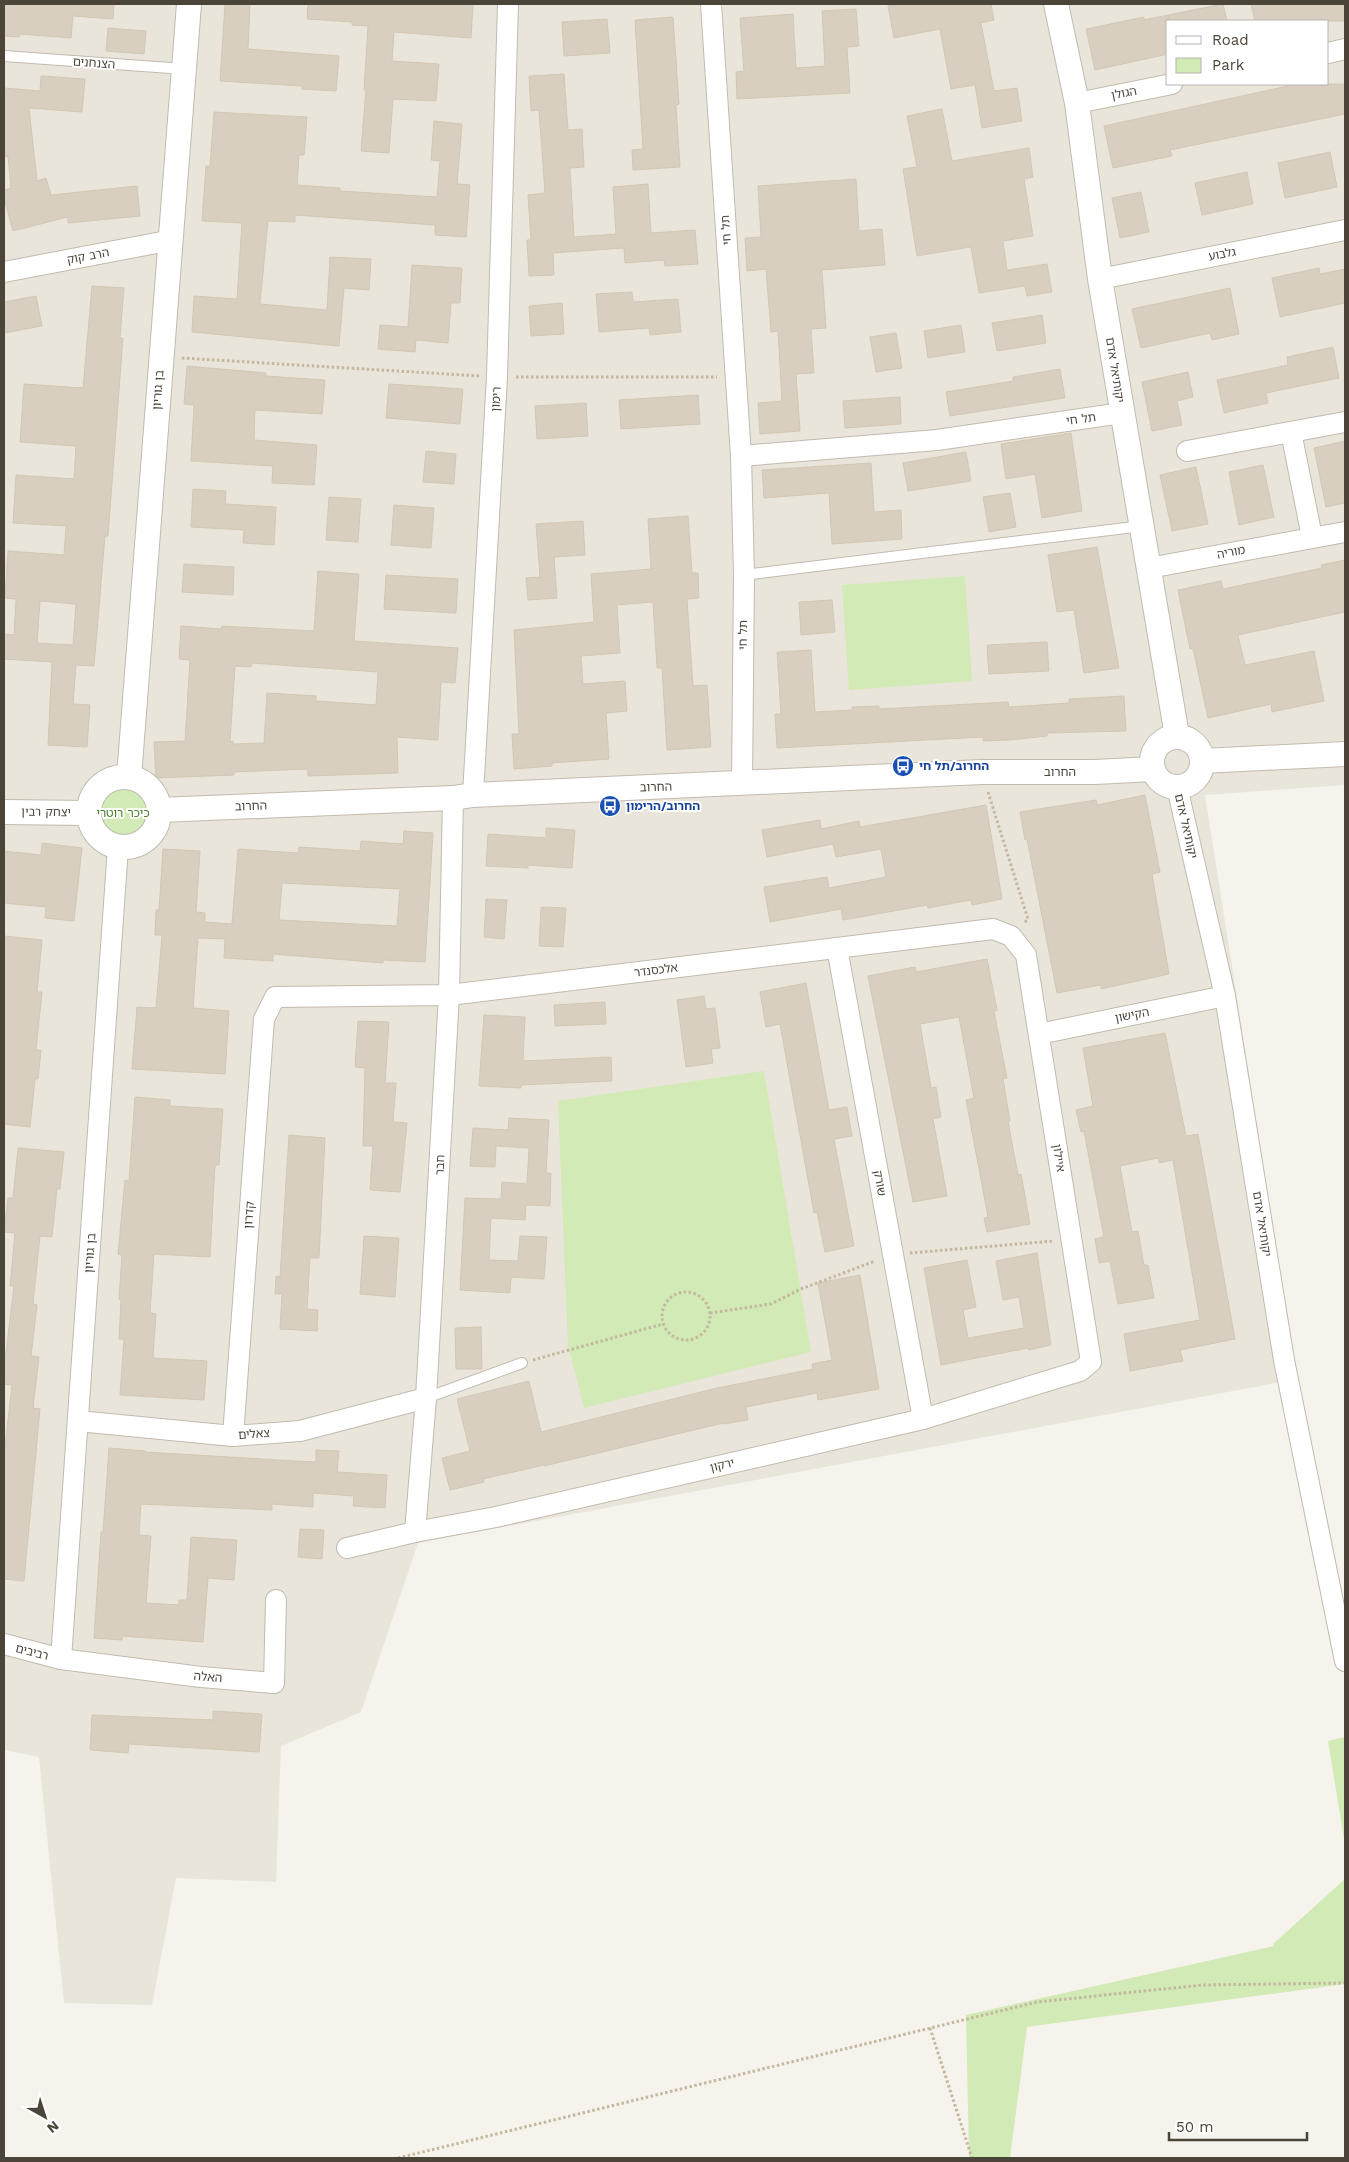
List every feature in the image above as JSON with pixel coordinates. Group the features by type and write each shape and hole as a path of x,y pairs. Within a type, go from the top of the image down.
{"street":[{"name":"בן גוריון","path":"129,777 189,4"},
{"name":"רימון","path":"463,796 497,377 508,4"},
{"name":"תל חי","path":"711,4 741,456 744,575 742,784"},
{"name":"יקותיאל אדם","path":"1056,4 1077,103 1100,279 1177,736"},
{"path":"1329,53 1345,49"},
{"name":"הגולן","path":"1077,103 1167,85"},
{"name":"גלבוע","path":"1100,279 1345,230"},
{"name":"הרב קוק","path":"4,272 172,240"},
{"name":"תל חי","path":"741,456 937,440 1122,413"},
{"path":"1187,450 1345,422"},
{"path":"1291,432 1312,536"},
{"name":"מוריה","path":"1149,568 1312,536 1345,532"},
{"path":"1177,736 1184,737 1199,748 1202,761 1202,768 1195,779 1184,786 1177,787 1164,784 1155,775 1152,755 1164,740 1177,736"},
{"path":"1202,761 1345,754"},
{"name":"החרוב","path":"159,810 982,772 1094,772 1153,768"},
{"path":"117,777 129,777 146,785 153,792 159,810 157,822 152,833 142,842 131,846 118,847 107,843 97,835 91,825 88,813 90,801 96,790 105,782 117,777"},
{"name":"יקותיאל אדם","path":"1177,787 1224,996 1284,1360 1345,1661"},
{"name":"חבר","path":"415,1532 426,1398 449,995 463,796"},
{"name":"יצחק רבין","path":"4,812 88,813"},
{"name":"בן גוריון","path":"61,1659 118,847"},
{"name":"אלכסנדר","path":"275,997 449,995 993,929 1011,936"},
{"name":"איילון","path":"1011,936 1026,955 1091,1362"},
{"name":"שורק","path":"837,948 923,1419"},
{"name":"הקישון","path":"1039,1034 1224,996"},
{"name":"קדרון","path":"233,1436 264,1019 275,997"},
{"name":"ירקון","path":"347,1548 415,1532 496,1517 923,1419 1080,1371 1091,1362"},
{"name":"צאלים","path":"78,1421 233,1436 300,1431 426,1398"},
{"name":"האלה","path":"61,1659 201,1677 274,1683 276,1600"},
{"name":"רביבים","path":"4,1644 61,1659"}],"lane":[{"name":"הצנחנים","path":"4,56 184,69"},
{"path":"744,575 1142,526"},
{"path":"426,1398 522,1362"}],"path":[{"path":"161,356 497,377 735,377"},
{"path":"982,772 1028,919 1011,936"},
{"path":"685,1291 697,1294 708,1305 710,1323 701,1336 694,1339 685,1341 677,1339 667,1332 662,1324 661,1314 664,1306 677,1293 685,1291"},
{"path":"522,1362 662,1324"},
{"path":"398,2158 1036,2002 1202,1985 1345,1983"},
{"path":"930,2028 972,2158"}],"shaded area":[{"path":"4,4 1345,4 1345,785 1205,795 1297,1379 418,1543 361,1712 281,1746 276,1882 176,1878 152,2005 64,2003 39,1757 4,1750"}],"green space":[{"path":"965,576 972,681 849,690 842,585"},
{"name":"כיכר רוטרי","path":"118,787 128,787 142,794 149,808 149,818 142,832 128,839 118,839 108,835 101,828 97,818 97,808 101,798 108,791"},
{"path":"764,1071 811,1352 584,1408 568,1345 558,1101"},
{"path":"1345,1737 1345,1845 1328,1741"},
{"path":"1345,1879 1345,1984 1027,2027 1010,2158 969,2158 966,2015 1274,1946 1273,1944"}],"building":[{"path":"4,4 114,4 113,19 73,16 71,38 20,34 19,37 4,36"},
{"path":"225,4 250,4 248,49 339,56 336,91 302,89 302,86 220,81"},
{"path":"308,4 473,4 471,38 394,32 392,61 439,64 436,101 393,99 389,153 361,151 366,90 364,90 368,26 352,25 352,22 307,19"},
{"path":"901,4 991,4 994,20 981,23 994,91 1017,88 1022,121 982,128 975,85 951,89 940,29 894,38 888,6"},
{"path":"1223,4 1227,20 1169,20 1168,15"},
{"path":"1251,4 1345,4 1345,21 1255,20"},
{"path":"856,9 859,46 847,47 850,93 737,99 736,72 744,71 740,18 793,14 796,68 825,66 822,11"},
{"path":"1168,15 1168,20 1166,20 1166,54 1095,70 1086,29 1144,17 1144,20"},
{"path":"673,17 679,104 676,105 680,167 633,170 632,150 643,149 635,20"},
{"path":"607,19 610,53 564,56 562,22"},
{"path":"108,28 146,31 144,54 106,51"},
{"path":"564,74 568,130 582,129 584,167 570,168 574,237 616,234 613,187 648,184 651,233 695,230 698,264 665,266 664,260 625,263 624,248 553,253 554,275 529,276 527,240 531,240 528,195 545,193 539,110 531,111 529,76"},
{"path":"41,76 85,79 82,112 29,108 37,181 46,178 51,195 137,186 140,216 68,223 68,217 13,231 4,198 4,190 11,188 8,156 4,157 4,88 40,91"},
{"path":"1345,84 1345,114 1170,150 1172,156 1113,168 1104,126 1292,85"},
{"path":"942,109 952,161 1029,148 1033,177 1024,179 1033,236 1003,241 1007,270 1047,264 1052,292 1027,296 1025,286 979,293 971,247 917,256 903,169 917,167 907,116"},
{"path":"214,112 307,117 304,155 299,155 297,185 340,188 340,191 437,197 440,161 431,160 434,121 462,124 457,184 470,185 466,237 435,235 435,225 295,215 295,222 268,221 260,304 327,310 330,257 371,259 369,290 344,288 339,346 192,332 194,296 237,299 242,223 202,221 206,166 210,166"},
{"path":"1330,152 1337,187 1285,198 1278,163"},
{"path":"1247,172 1253,204 1202,215 1195,183"},
{"path":"856,179 859,231 882,229 885,265 822,270 826,328 811,329 814,373 796,374 800,431 760,434 758,403 782,401 778,331 771,332 766,269 747,271 745,238 761,237 758,186"},
{"path":"1141,192 1149,232 1120,238 1112,198"},
{"path":"412,265 462,268 460,303 451,303 448,343 416,340 415,352 378,349 380,325 408,327"},
{"path":"1319,268 1320,274 1345,269 1345,303 1280,317 1272,278"},
{"path":"92,286 124,288 120,338 123,338 108,536 105,536 94,666 76,665 73,704 90,705 87,747 48,745 52,662 4,659 4,634 14,635 16,599 5,598 8,551 64,555 66,526 13,523 16,475 74,479 76,446 20,442 24,384 83,388","holes":["40,601 76,604 73,645 37,643"]},
{"path":"1230,288 1239,334 1212,340 1210,333 1141,348 1132,309"},
{"path":"632,292 633,302 678,299 681,332 650,335 649,328 599,332 596,294"},
{"path":"36,296 42,326 4,333 4,302"},
{"path":"562,303 564,334 531,336 529,306"},
{"path":"1042,315 1046,343 997,351 992,323"},
{"path":"961,325 965,352 928,358 924,331"},
{"path":"896,333 902,368 876,372 870,337"},
{"path":"1333,347 1339,378 1266,393 1268,403 1224,413 1217,380 1288,365 1287,357"},
{"path":"187,366 266,373 266,376 325,380 322,414 255,410 254,440 317,445 314,485 272,483 273,466 191,461 194,405 184,404"},
{"path":"1060,369 1065,398 950,416 946,392 1013,381 1013,377"},
{"path":"1188,372 1193,397 1177,401 1182,425 1152,431 1142,382"},
{"path":"389,384 463,389 460,424 386,418"},
{"path":"698,395 700,424 621,429 619,400"},
{"path":"900,397 901,424 845,428 843,401"},
{"path":"586,403 588,436 537,439 535,406"},
{"path":"1071,433 1082,511 1042,518 1035,474 1006,479 1001,444"},
{"path":"1345,441 1345,503 1326,507 1314,448"},
{"path":"426,451 456,454 454,484 423,482"},
{"path":"966,452 971,481 908,491 903,463"},
{"path":"871,463 874,512 901,510 902,539 832,544 829,493 764,498 762,470"},
{"path":"1263,465 1274,517 1239,525 1229,472"},
{"path":"1196,467 1208,524 1172,531 1160,475"},
{"path":"193,489 226,491 225,504 276,507 274,545 243,543 244,530 191,527"},
{"path":"1010,493 1016,527 989,532 983,497"},
{"path":"329,497 361,499 358,542 326,540"},
{"path":"394,505 434,508 431,548 391,545"},
{"path":"688,516 692,573 698,573 699,598 687,599 693,686 707,685 711,747 667,750 662,668 657,668 653,602 617,605 620,653 581,656 583,684 625,681 627,711 606,713 609,759 552,763 552,766 514,769 512,734 519,734 514,630 594,622 591,574 651,569 648,519"},
{"path":"583,521 585,555 554,557 557,598 528,600 526,578 540,577 536,524"},
{"path":"1097,547 1119,668 1084,673 1074,610 1057,612 1048,555"},
{"path":"1345,560 1345,612 1238,635 1245,665 1314,651 1324,701 1272,712 1271,704 1208,718 1193,648 1190,649 1178,590 1221,581 1223,589 1322,568 1321,565"},
{"path":"184,564 234,567 233,595 182,592"},
{"path":"318,571 359,574 354,641 458,648 455,683 441,682 438,740 397,737 398,773 308,776 308,769 234,772 234,775 156,778 154,742 185,741 190,660 179,659 181,626 221,629 222,626 314,631","holes":["252,663 378,672 376,705 316,701 316,696 267,693 264,743 233,744 233,741 230,742 235,666 251,667"]},
{"path":"386,575 458,579 456,613 384,609"},
{"path":"832,600 835,632 801,635 799,602"},
{"path":"1047,642 1049,671 989,674 987,645"},
{"path":"811,650 815,712 852,710 852,707 879,706 879,709 1008,702 1009,707 1069,703 1069,699 1124,696 1126,731 1047,733 1047,736 1010,740 983,741 983,737 777,748 775,714 781,714 777,652"},
{"path":"1145,795 1160,872 1152,874 1169,974 1101,989 1101,985 1057,993 1020,812 1096,800 1097,805"},
{"path":"986,805 1002,899 972,905 971,900 928,908 927,905 843,920 841,909 770,922 764,887 827,877 829,888 886,877 881,849 836,857 833,844 767,857 762,830 820,820 821,829 859,821 860,827"},
{"path":"546,828 575,830 572,868 528,865 528,868 486,866 488,834 546,838"},
{"path":"404,831 433,833 425,962 383,960 383,963 273,954 273,961 224,958 225,939 198,938 193,1008 229,1011 225,1074 132,1069 137,1007 156,1008 162,935 155,935 156,910 159,910 163,849 200,851 196,912 205,913 205,922 232,924 238,849 298,853 299,847 360,851 361,841 403,844","holes":["282,883 400,889 397,926 279,920"]},
{"path":"42,843 82,848 74,921 45,918 46,907 4,903 4,851 41,855"},
{"path":"486,899 507,900 504,939 484,937"},
{"path":"541,907 566,908 563,947 539,946"},
{"path":"4,936 42,940 37,992 42,992 36,1050 41,1050 38,1079 35,1079 30,1127 4,1124"},
{"path":"987,959 997,1010 994,1011 1007,1078 1003,1079 1010,1121 1008,1121 1018,1175 1021,1174 1030,1224 987,1232 984,1218 988,1217 966,1100 974,1098 959,1017 920,1024 931,1088 936,1087 941,1117 933,1119 947,1196 913,1202 868,976 915,967 916,972"},
{"path":"806,983 829,1110 847,1107 852,1136 834,1139 854,1246 825,1252 817,1212 814,1213 780,1024 766,1027 760,992"},
{"path":"704,996 706,1009 715,1008 720,1048 711,1049 713,1063 686,1067 677,1000"},
{"path":"605,1002 606,1024 555,1026 554,1005"},
{"path":"484,1015 525,1017 523,1061 611,1057 612,1081 521,1085 521,1088 479,1086"},
{"path":"358,1021 389,1022 385,1083 396,1083 393,1122 407,1123 400,1192 370,1190 373,1146 363,1146 365,1068 355,1067"},
{"path":"1165,1033 1186,1136 1198,1134 1235,1339 1180,1350 1183,1361 1130,1371 1124,1334 1200,1320 1173,1160 1159,1163 1158,1158 1120,1166 1132,1232 1138,1231 1144,1265 1148,1265 1154,1298 1118,1304 1110,1261 1099,1263 1095,1239 1104,1237 1084,1131 1081,1132 1076,1110 1093,1106 1083,1048"},
{"path":"135,1097 170,1100 170,1106 223,1109 219,1165 215,1165 210,1257 154,1254 150,1313 156,1314 153,1358 207,1361 204,1400 120,1395 124,1339 119,1339 122,1255 118,1254 125,1180 129,1181"},
{"path":"509,1118 549,1120 546,1173 551,1173 550,1206 526,1205 525,1220 491,1218 489,1260 518,1261 520,1236 547,1237 544,1279 511,1277 510,1293 460,1290 465,1198 501,1199 502,1182 527,1184 529,1148 496,1146 495,1167 470,1166 473,1128 508,1130"},
{"path":"289,1135 325,1138 319,1258 310,1258 307,1309 318,1310 317,1331 280,1329 282,1294 275,1294 276,1276 280,1277"},
{"path":"18,1148 64,1152 60,1189 57,1189 52,1237 40,1236 33,1304 37,1305 31,1356 39,1357 33,1408 40,1409 24,1581 4,1579 4,1455 12,1385 4,1384 4,1353 6,1353 14,1286 10,1286 15,1233 4,1232 8,1198 13,1198"},
{"path":"364,1236 399,1238 395,1297 360,1294"},
{"path":"1037,1253 1051,1345 941,1365 924,1268 967,1260 976,1307 963,1310 968,1338 1024,1328 1019,1297 1003,1300 996,1261"},
{"path":"860,1275 879,1389 818,1400 817,1393 746,1407 748,1420 723,1423 483,1479 484,1482 450,1490 442,1458 470,1451 457,1399 529,1381 541,1432 717,1388 813,1369 812,1364 832,1360 818,1283"},
{"path":"481,1327 482,1369 456,1369 455,1328"},
{"path":"109,1448 145,1452 316,1462 316,1450 339,1451 337,1472 387,1475 385,1508 353,1506 354,1496 313,1493 313,1507 272,1504 272,1510 141,1504 139,1535 151,1536 146,1603 179,1605 179,1600 187,1600 191,1537 237,1540 234,1580 208,1578 203,1642 122,1636 122,1640 94,1638"},
{"path":"300,1529 324,1530 322,1559 298,1557"},
{"path":"213,1711 262,1714 259,1752 129,1744 128,1753 90,1750 92,1715 213,1720"}],"place":[{"name":"החרוב/תל חי","path":"903,766"},
{"name":"החרוב/הרימון","path":"610,806"}]}
